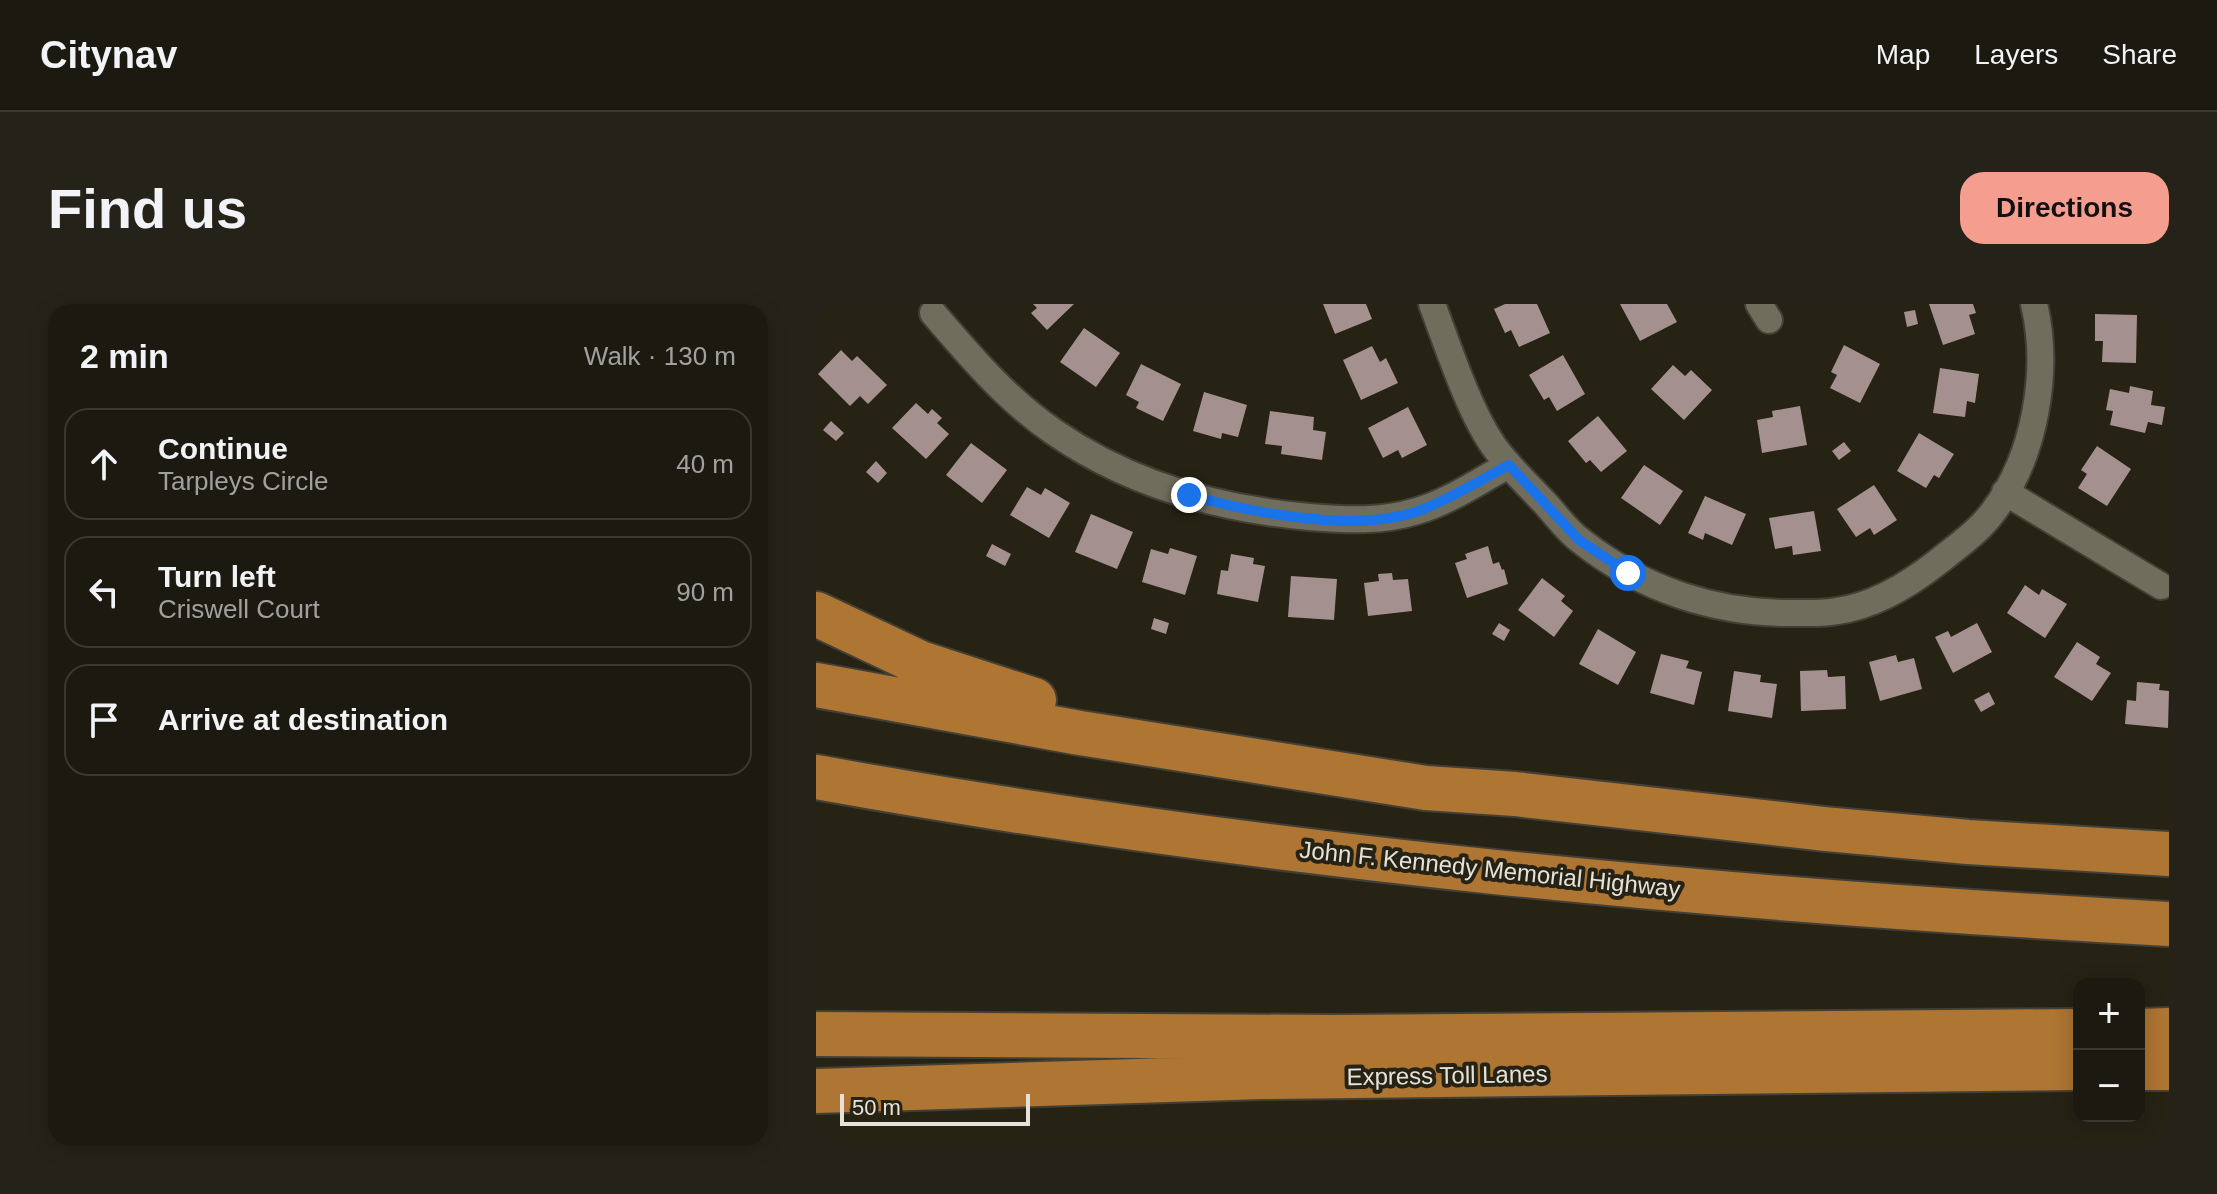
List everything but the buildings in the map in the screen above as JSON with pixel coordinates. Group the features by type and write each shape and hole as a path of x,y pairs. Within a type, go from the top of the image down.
{"highway":[{"path":"816,614 920,663 1037,701 1254,742 1429,768 1515,794"},
{"path":"816,685 1080,733 1410,786 1515,794 1968,842 2169,854"},
{"name":"John F. Kennedy Memorial Highway","path":"816,777 1102,824 1522,875 1753,896 2169,924"},
{"path":"2145,1031 2169,1030"},
{"name":"Express Toll Lanes","path":"816,1034 1335,1037 2073,1031"},
{"name":"Express Toll Lanes","path":"816,1091 1263,1077 2073,1068"},
{"path":"2145,1068 2169,1068"}],"street":[{"path":"1432,304 1480,422 1493,446 1579,540 1628,573 1700,603 1768,613 1836,612 1863,605 1897,590 1924,573 1977,530 1993,512 2019,465 2036,406 2039,375 2034,304"},
{"path":"933,313 1014,400 1054,432 1150,483 1231,507 1283,515 1374,520 1419,511 1509,465"},
{"path":"2005,492 2161,586"}],"route":[{"path":"1189,495 1231,507 1283,515 1374,520 1419,511 1509,465 1579,540 1628,573"}]}
